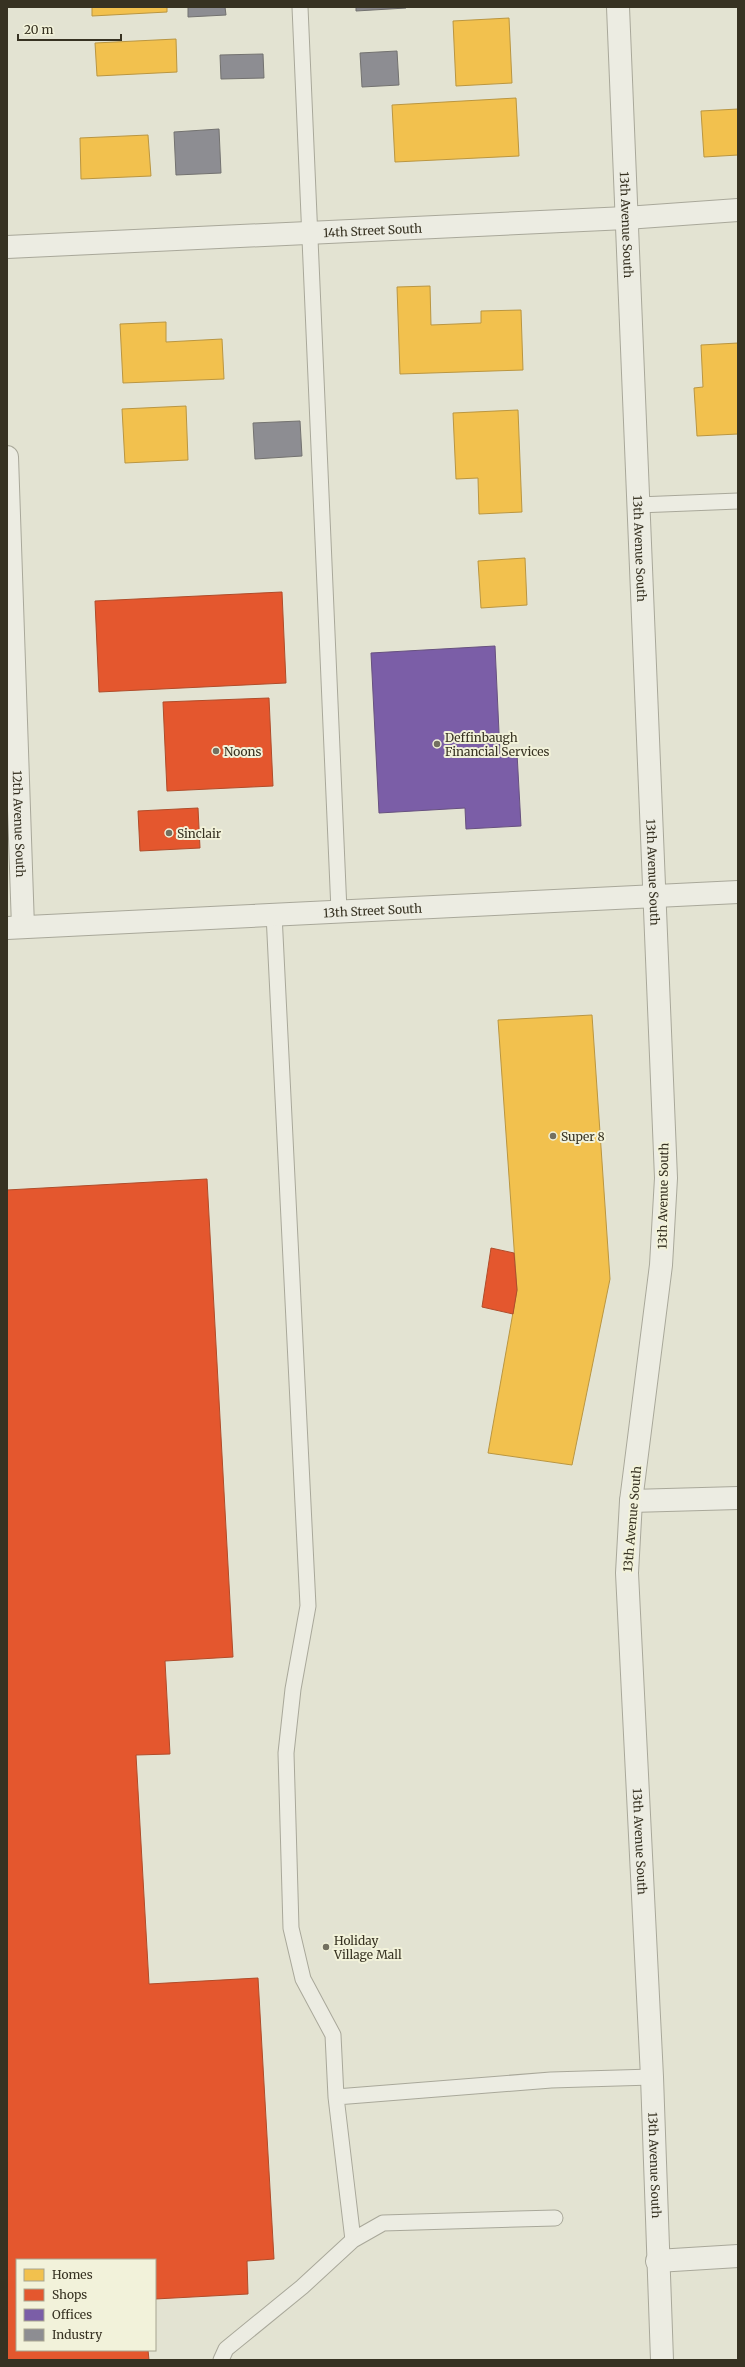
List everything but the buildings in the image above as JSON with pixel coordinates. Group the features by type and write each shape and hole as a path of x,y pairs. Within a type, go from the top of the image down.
{"street":[{"name":"13th Avenue South","path":"618,7 653,896 666,1178 661,1265 631,1501 627,1573 652,2077 657,2261 662,2360"},
{"name":"14th Street South","path":"7,247 626,218 738,210"},
{"name":"12th Avenue South","path":"7,457 15,927"},
{"name":"13th Street South","path":"15,927 738,892"},
{"path":"631,1501 738,1498"},
{"path":"657,2261 738,2256"}],"lane":[{"path":"300,7 339,911"},
{"path":"638,505 738,501"},
{"path":"274,914 308,1606 292,1689 286,1753 291,1928 303,1979 333,2035 336,2097 353,2240"},
{"path":"336,2097 551,2080 652,2077"},
{"path":"221,2360 226,2349 302,2287 353,2240 383,2223 555,2218"}],"place":[{"name":"Deffinbaugh Financial Services","path":"437,744"},
{"name":"Noons","path":"216,751"},
{"name":"Sinclair","path":"169,833"},
{"name":"Super 8","path":"553,1136"},
{"name":"Holiday Village Mall","path":"326,1947"}]}
